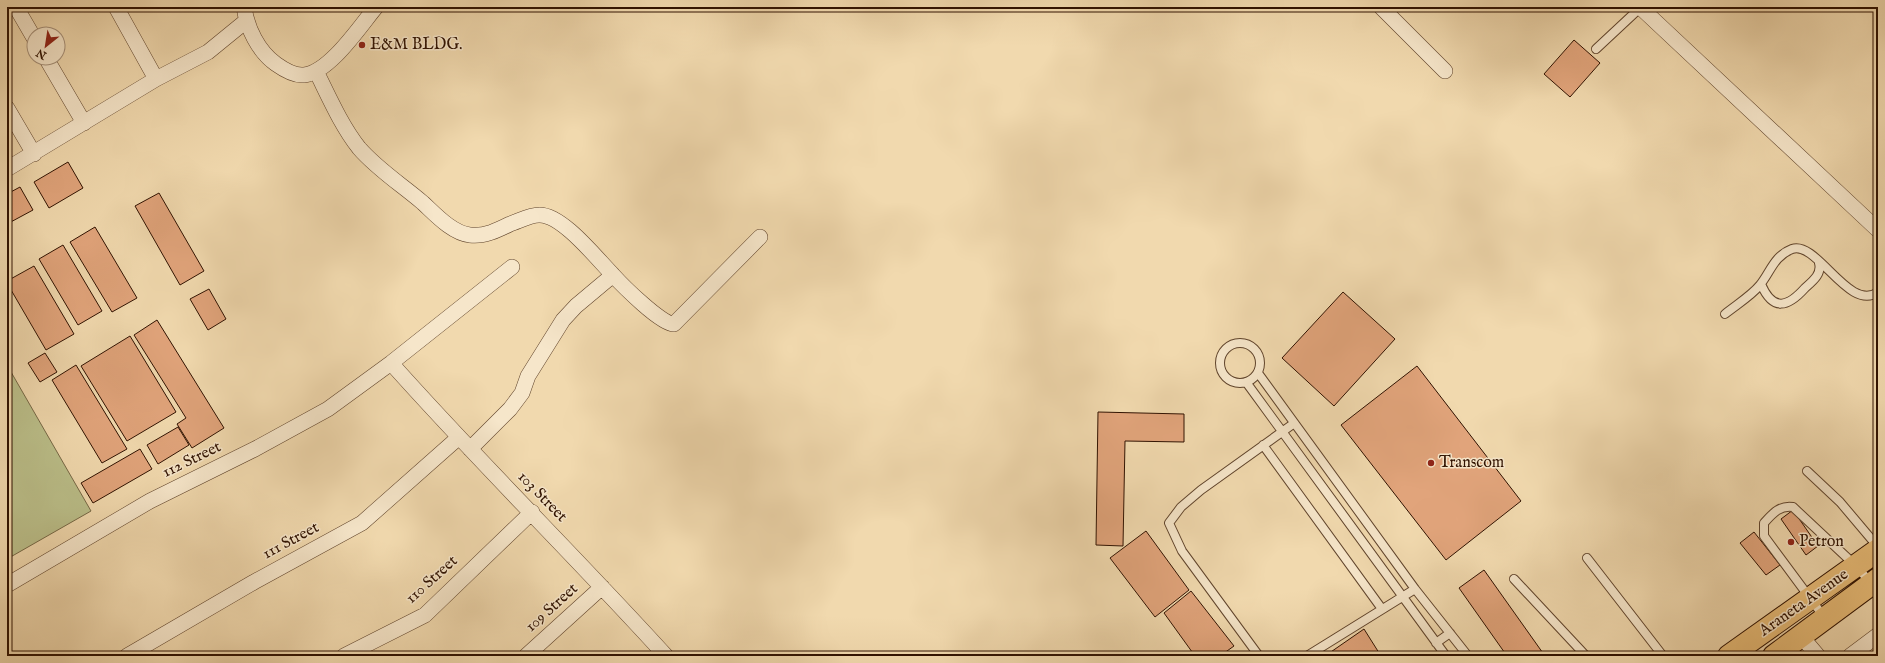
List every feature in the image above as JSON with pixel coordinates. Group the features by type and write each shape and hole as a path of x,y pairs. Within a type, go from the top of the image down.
{"main road":[{"name":"Araneta Avenue","path":"1729,656 1878,549"},
{"name":"Araneta Avenue","path":"1774,656 1875,581"}],"street":[{"path":"16,7 27,26"},
{"path":"116,7 156,79"},
{"path":"7,169 156,79 208,52 245,14 259,46 269,59 286,70 303,75 316,71 344,47 376,7"},
{"path":"1381,7 1445,71"},
{"path":"1640,7 1878,230"},
{"path":"51,66 84,123"},
{"path":"316,71 343,125 360,148 375,164 441,219 458,231 470,235 485,234 539,215 550,217 563,224 613,274 626,290 669,324 674,324 760,237"},
{"path":"7,108 34,154"},
{"name":"112 Street","path":"7,585 150,501 255,449 328,408 391,363 512,267"},
{"path":"470,449 510,409 518,398 528,376 563,320 576,306 613,274"},
{"name":"103 Street","path":"391,363 458,438 532,512 666,656"},
{"name":"111 Street","path":"127,656 254,582 362,523 458,438"},
{"name":"110 Street","path":"344,656 425,615 532,512"},
{"name":"109 Street","path":"526,656 602,586"},
{"path":"1850,656 1878,635"},
{"path":"1800,636 1818,656"}],"lane":[{"path":"1596,49 1640,7"},
{"path":"1725,314 1760,284 1771,267 1782,255 1793,249 1803,248 1854,292 1862,296 1872,296 1878,292"},
{"path":"1760,284 1772,300 1780,304 1787,304 1796,298 1817,276 1820,270 1820,263"},
{"path":"1258,373 1246,382 1237,382 1229,379 1220,366 1221,357 1225,349 1235,343 1246,343 1258,353 1260,360 1258,373 1293,424 1415,589 1468,656"},
{"path":"1246,382 1446,656"},
{"path":"1259,656 1182,551 1169,523 1181,507 1293,424"},
{"path":"1263,445 1382,609"},
{"path":"1807,470 1840,502 1878,549"},
{"path":"1342,514 1354,505"},
{"path":"1824,618 1764,536 1764,523 1773,513 1785,506 1793,507 1856,566 1875,581"},
{"path":"1365,545 1377,537"},
{"path":"1587,558 1663,656"},
{"path":"1514,579 1586,656"},
{"path":"1307,656 1382,609 1403,598 1415,589"},
{"path":"1436,643 1450,633"}],"green space":[{"path":"7,365 91,511 7,559"}],"building":[{"path":"1574,40 1600,63 1570,97 1544,74"},
{"path":"68,162 83,188 49,208 34,182"},
{"path":"20,187 33,210 7,224 7,194"},
{"path":"159,193 204,271 180,285 135,206"},
{"path":"95,227 137,298 112,312 70,242"},
{"path":"63,245 102,311 78,325 39,259"},
{"path":"34,266 74,334 46,350 7,283 7,281"},
{"path":"209,289 226,319 208,330 190,299"},
{"path":"1343,292 1395,339 1334,406 1282,358"},
{"path":"157,320 224,428 192,448 177,424 186,418 134,335"},
{"path":"130,336 176,412 127,441 81,366"},
{"path":"45,353 57,372 40,382 28,363"},
{"path":"76,365 127,449 102,463 52,380"},
{"name":"Transcom","path":"1417,366 1521,501 1446,560 1341,425"},
{"path":"1098,412 1184,414 1184,442 1125,441 1123,546 1096,545"},
{"path":"178,427 189,445 158,464 147,445"},
{"path":"140,449 152,469 93,503 81,483"},
{"path":"1793,510 1818,546 1806,555 1781,519"},
{"path":"1146,531 1189,590 1155,617 1110,558"},
{"path":"1754,532 1780,565 1766,575 1740,543"},
{"path":"1484,570 1545,656 1507,656 1459,588"},
{"path":"1191,591 1234,646 1220,656 1195,656 1164,613"},
{"path":"1364,629 1381,656 1325,656"}],"place":[{"name":"E&M BLDG.","path":"362,45"},
{"name":"Transcom","path":"1431,463"},
{"name":"Petron","path":"1791,542"}]}
